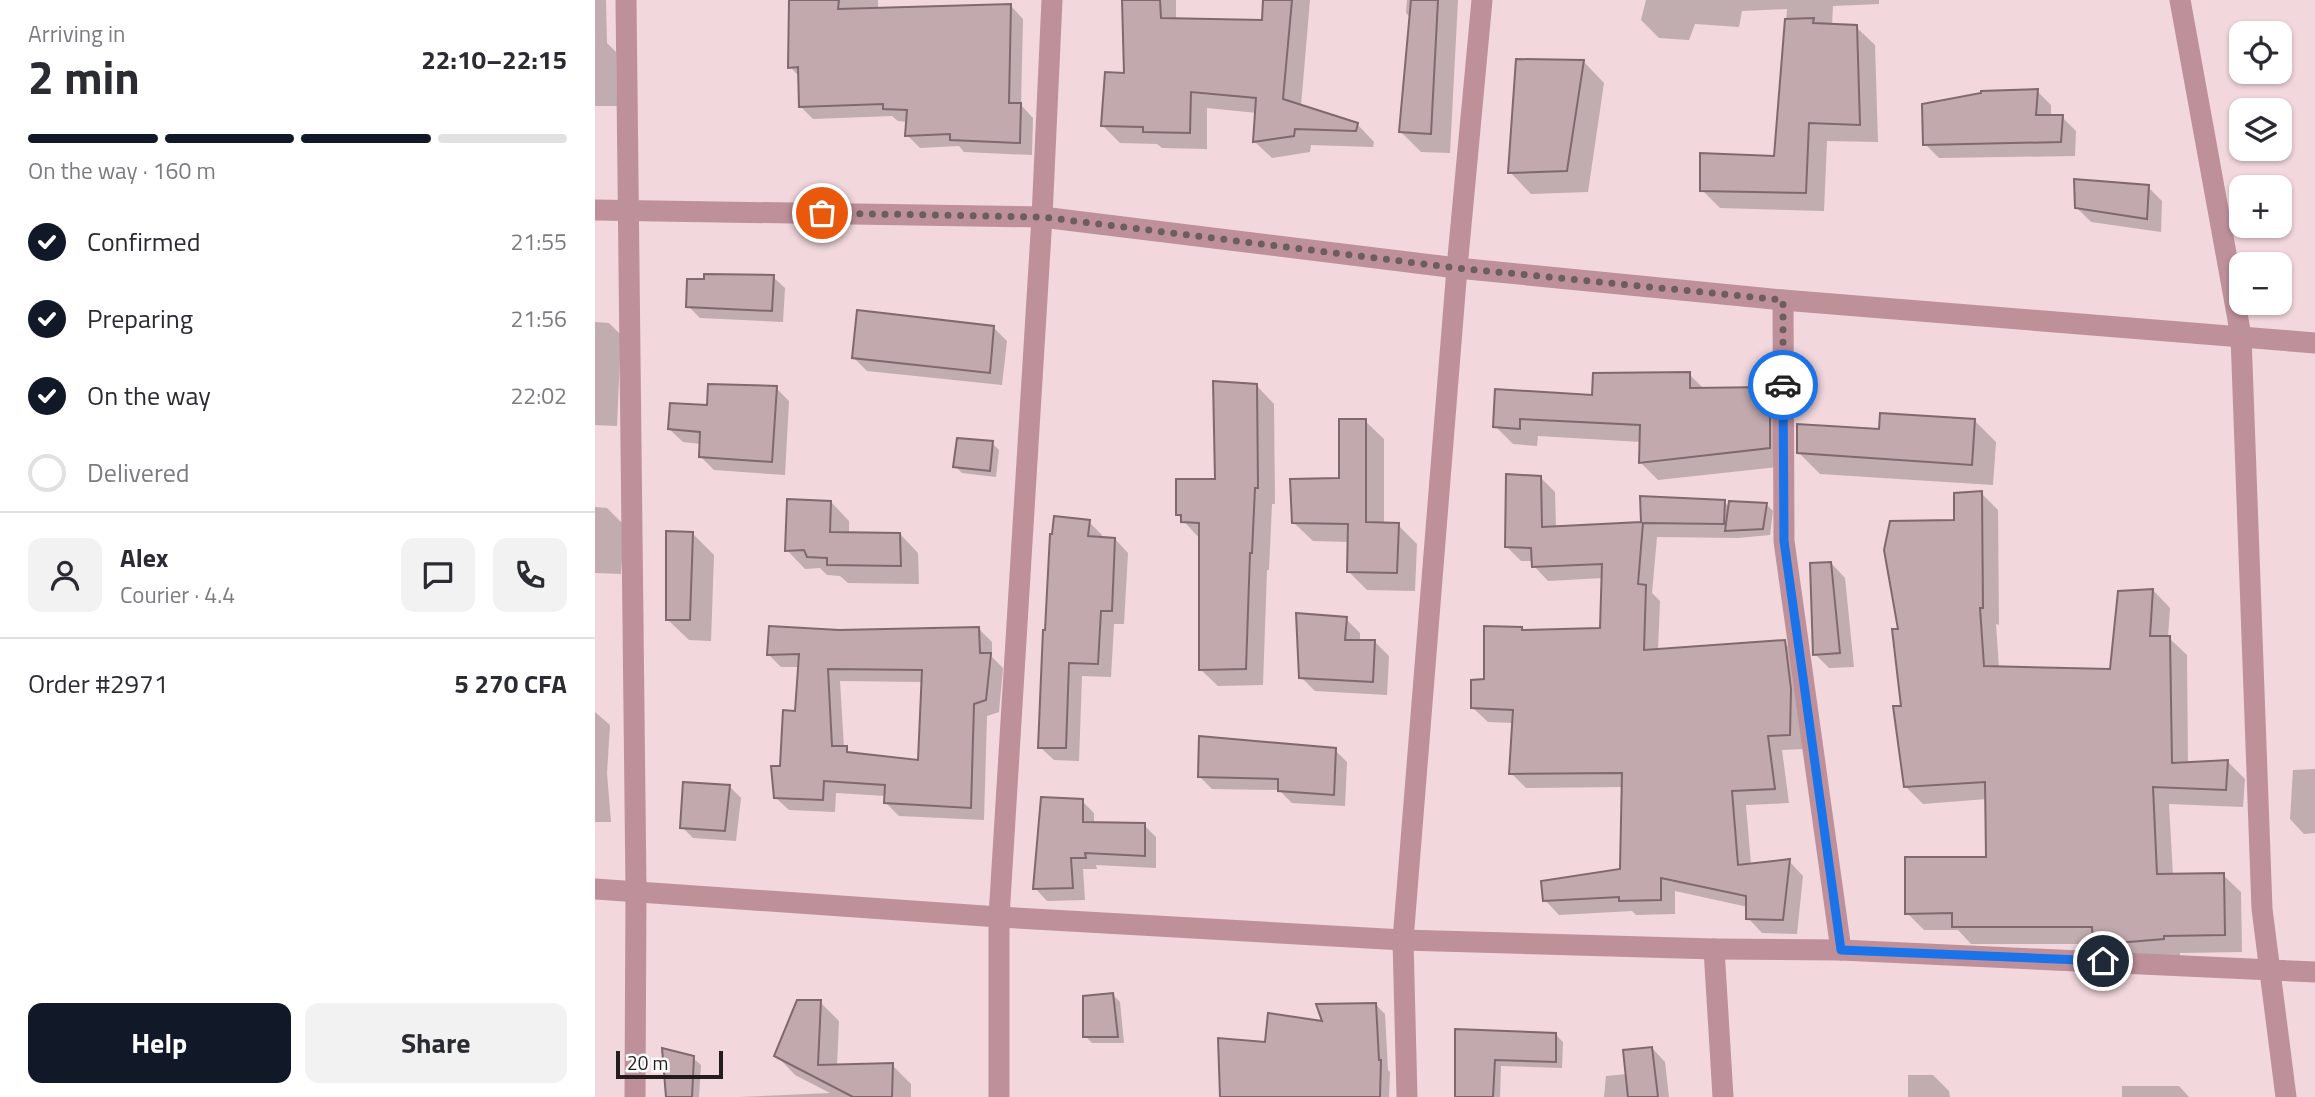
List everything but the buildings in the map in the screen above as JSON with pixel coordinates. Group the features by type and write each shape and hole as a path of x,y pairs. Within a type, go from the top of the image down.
{"street":[{"path":"626,0 636,890 635,1097"},
{"path":"999,1097 999,917 1042,217 1052,0"},
{"path":"1407,1097 1403,940 1457,268 1482,0"},
{"path":"2180,0 2241,336 2262,909 2286,1097"},
{"path":"595,210 1042,217 1457,268 1783,300 2315,343"},
{"path":"1783,300 1784,541 1841,950"},
{"path":"595,888 999,917 1403,940 1714,950 1841,950 2315,972"},
{"path":"1714,950 1723,1097"}],"way so far":[{"path":"822,213 1042,217 1457,268 1783,300 1783,385"}],"route":[{"path":"1783,385 1784,541 1841,950 2103,961"}]}
